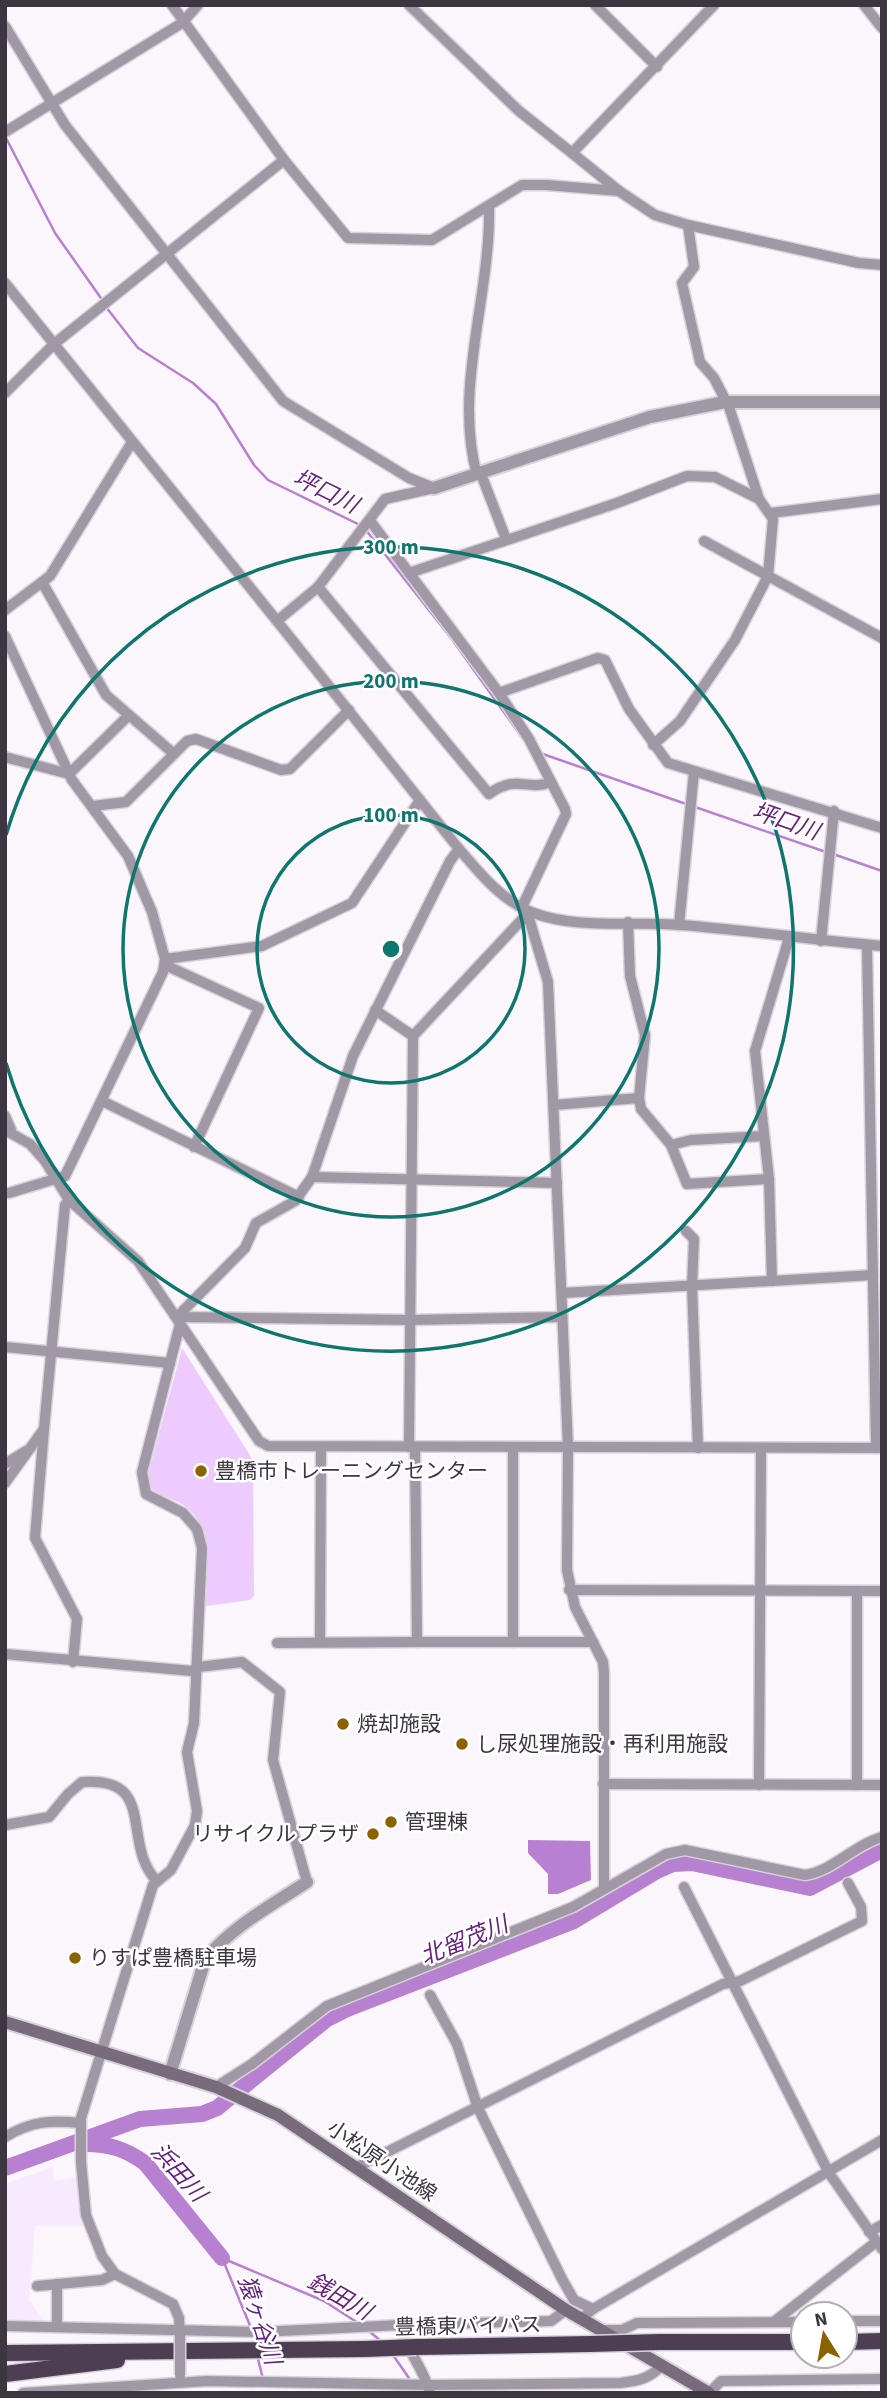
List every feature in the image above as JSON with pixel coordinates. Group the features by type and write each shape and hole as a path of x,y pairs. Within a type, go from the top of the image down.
{"highway":[{"name":"豊橋東バイパス","path":"6,2351 245,2351 659,2342 789,2342"},
{"path":"859,2342 882,2342"},
{"path":"5,2374 123,2360 245,2351"}],"main road":[{"name":"小松原小池線","path":"5,2022 219,2089 278,2115 566,2310 709,2393"}],"street":[{"path":"172,5 182,23 284,160 348,238 358,236 432,240 523,185 619,191"},
{"path":"7,131 182,23 198,5"},
{"path":"409,5 519,111 619,191 655,215 688,225 859,263 882,265"},
{"path":"595,5 657,67"},
{"path":"572,153 714,5"},
{"path":"864,5 882,28"},
{"path":"5,26 50,104 283,401 409,478 434,488"},
{"path":"5,393 54,344 284,160"},
{"path":"489,207 469,396 469,445 506,539"},
{"path":"653,745 680,720 718,669 768,576 771,513 759,499 729,407 714,378 700,362 682,283 694,267 688,225"},
{"path":"5,283 490,885 526,911 554,919 680,925 882,946"},
{"path":"277,621 318,587 385,499 479,475 650,417 725,402 882,402"},
{"path":"5,610 50,576 132,442"},
{"path":"410,573 617,503 687,476 715,477 759,499"},
{"path":"771,513 882,499"},
{"path":"367,526 410,573 499,693 535,751 566,814 526,911 413,1036 411,1320 417,1642"},
{"path":"704,541 882,638"},
{"path":"42,583 106,695 174,754"},
{"path":"318,587 489,794 505,783 544,785 551,782"},
{"path":"5,636 69,774 119,841 140,882 165,962 65,1176 9,1193"},
{"path":"499,693 598,658 605,660 629,709 668,764 834,811 882,828"},
{"path":"93,806 126,802 187,741 196,739 281,770 290,769 349,710"},
{"path":"69,774 128,716"},
{"path":"5,757 69,774"},
{"path":"680,925 694,772"},
{"path":"165,962 262,946 352,903 420,800"},
{"path":"821,941 834,811"},
{"path":"180,2383 177,2310 173,2304 116,2274 102,2256 86,2215 81,2162 80,2126 153,1885 171,1870 195,1825 197,1811 187,1763 194,1723 198,1667 202,1548 197,1529 183,1513 146,1494 142,1484 179,1320 245,1248 257,1223 299,1197 312,1177 353,1056 450,860 459,849"},
{"path":"526,911 548,982 568,1447 569,1590 604,1673 604,1889"},
{"path":"628,922 630,976 645,1035 639,1098 641,1109 671,1145 687,1184 769,1180"},
{"path":"772,1281 769,1180 756,1041 789,937"},
{"path":"5,1116 8,1130 30,1144 69,1200 138,1261 259,1441 268,1446 879,1448 867,945"},
{"path":"165,962 259,1008 194,1147"},
{"path":"375,1010 413,1036"},
{"path":"554,1105 639,1098"},
{"path":"102,1101 299,1197"},
{"path":"671,1145 691,1140 764,1136"},
{"path":"312,1177 557,1183"},
{"path":"69,1200 65,1205 35,1538 77,1619 73,1662"},
{"path":"686,1231 694,1240 692,1286 698,1448"},
{"path":"562,1293 873,1275"},
{"path":"179,1320 562,1317"},
{"path":"5,1347 170,1363"},
{"path":"5,1483 44,1429"},
{"path":"320,1642 321,1447"},
{"path":"513,1447 513,1642"},
{"path":"760,1784 761,1448"},
{"path":"5,1464 26,1451"},
{"path":"569,1590 882,1591"},
{"path":"857,1591 857,1785"},
{"path":"277,1643 593,1642"},
{"path":"5,1654 192,1671 198,1667 242,1662 280,1692 273,1751 275,1770 307,1882 236,1930 217,1945 205,1960 170,2074"},
{"path":"5,1825 49,1817 82,1782 111,1784 122,1790 133,1804 144,1866 157,1881"},
{"path":"603,1784 882,1785"},
{"path":"219,2089 327,2006 573,1907 666,1854 685,1850 805,1875 818,1873 838,1859 882,1836"},
{"path":"357,2167 862,1921 861,1907 848,1883"},
{"path":"684,1887 828,2173 879,2246 775,2322"},
{"path":"430,1994 457,2044 478,2108 562,2279 574,2300 593,2309"},
{"path":"5,2137 22,2127 41,2122 80,2126"},
{"path":"581,2319 593,2309 882,2140"},
{"path":"869,2232 882,2225"},
{"path":"37,2286 102,2280 116,2274"},
{"path":"57,2284 57,2327"},
{"path":"5,2326 180,2334 260,2332 551,2321 566,2310"},
{"path":"859,2321 882,2321"},
{"path":"601,2330 622,2330 637,2323 789,2322"},
{"path":"401,2325 427,2387"},
{"path":"23,2393 255,2381 405,2384 427,2387 620,2383 639,2381 654,2374 662,2365"},
{"path":"709,2393 721,2381 882,2379"},
{"path":"284,2381 285,2393"}],"shaded area":[{"name":"豊橋市トレーニングセンター","path":"182,1348 253,1460 254,1596 250,1600 206,1606 206,1548 198,1521 190,1510 156,1492 146,1482"},
{"path":"528,1840 590,1841 591,1880 558,1894 548,1894 548,1874 528,1853"},
{"path":"53,2167 54,2181 77,2177 80,2213 85,2226 35,2226 29,2300 46,2324 5,2323 5,2184"}],"waterway":[{"name":"坪口川","path":"5,136 55,233 103,301"},
{"name":"坪口川","path":"106,307 138,348 193,383 216,404 254,465 268,480 360,525"},
{"name":"坪口川","path":"365,529 451,638 531,750"},
{"name":"坪口川","path":"540,753 686,804"},
{"name":"坪口川","path":"695,807 826,852"},
{"name":"坪口川","path":"833,854 882,871"},
{"name":"北留茂川","path":"5,2168 140,2119 202,2114 217,2108 327,2019 574,1921 673,1864 692,1863 810,1888 882,1850"},
{"name":"浜田川","path":"85,2144 117,2148 145,2163 222,2258"},
{"name":"銭田川","path":"222,2258 324,2301 358,2323"},
{"name":"猿ヶ谷川","path":"223,2260 251,2328"},
{"name":"銭田川","path":"369,2331 382,2342"},
{"name":"猿ヶ谷川","path":"257,2355 263,2379"},
{"name":"銭田川","path":"393,2355 411,2381"}],"place":[{"name":"豊橋市トレーニングセンター","path":"201,1471"},
{"name":"焼却施設","path":"343,1724"},
{"name":"し尿処理施設・再利用施設","path":"462,1744"},
{"name":"管理棟","path":"391,1822"},
{"name":"リサイクルプラザ","path":"373,1834"},
{"name":"りすぱ豊橋駐車場","path":"75,1958"}]}
